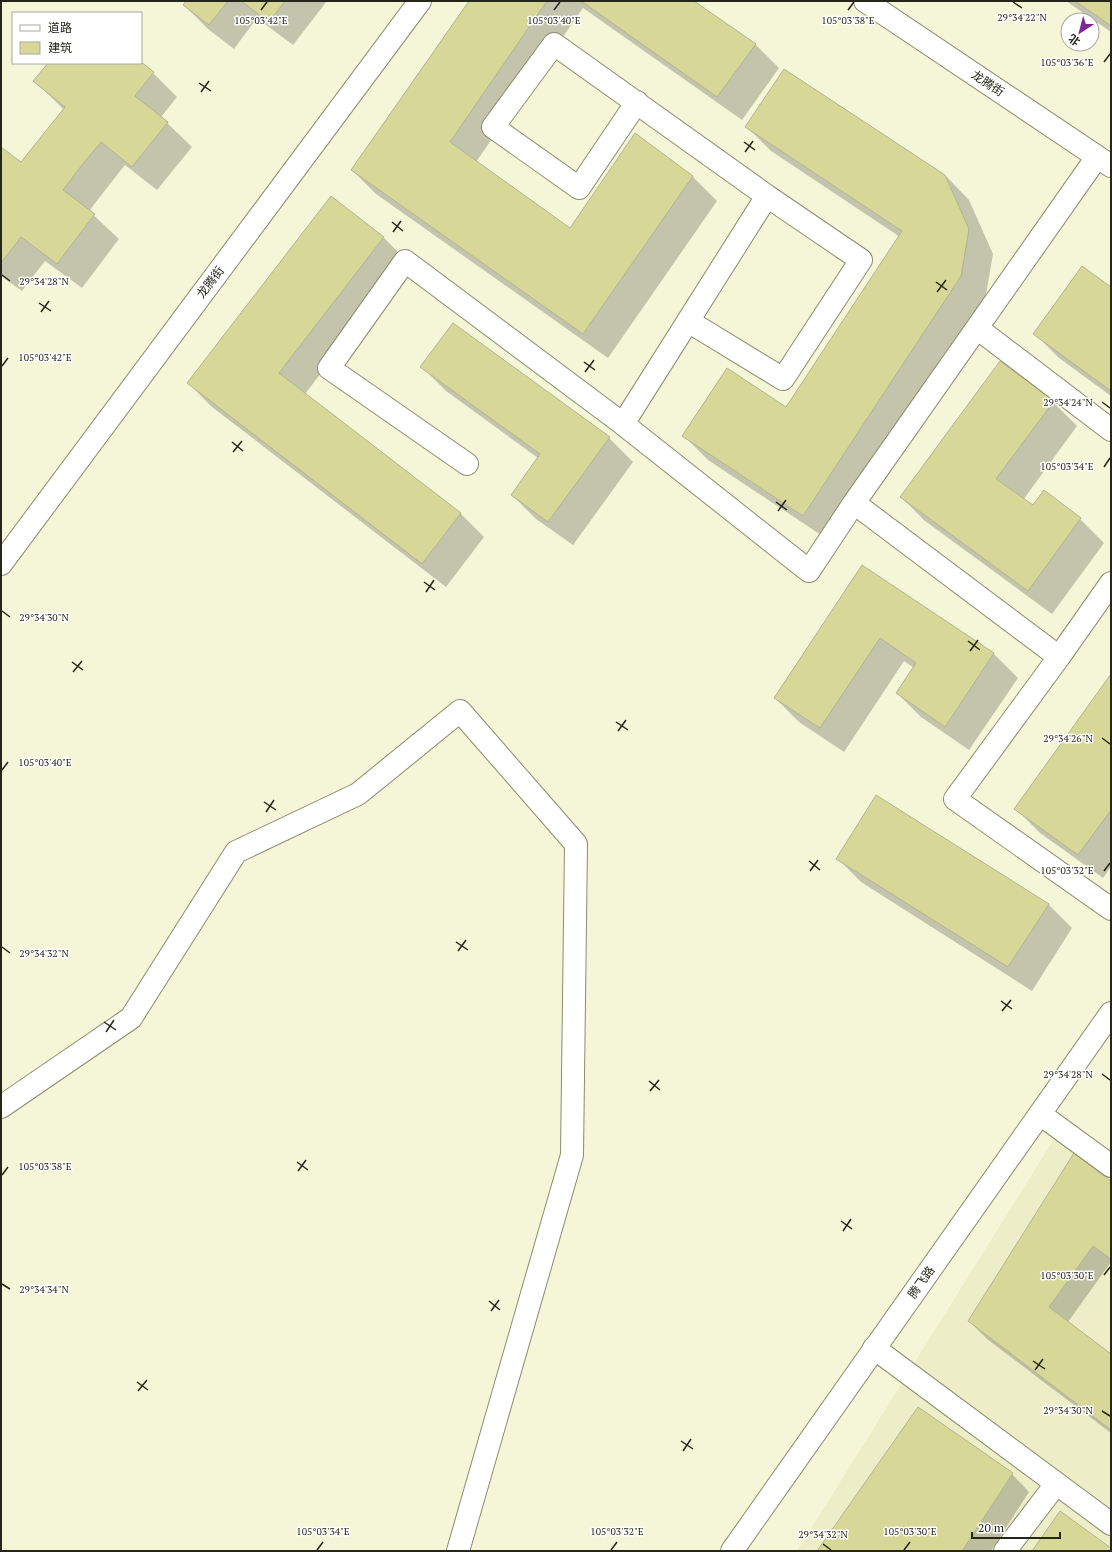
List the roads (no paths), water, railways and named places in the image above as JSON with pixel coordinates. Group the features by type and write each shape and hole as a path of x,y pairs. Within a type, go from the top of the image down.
{"street":[{"name":"龙腾街","path":"1,564 420,1"},
{"name":"龙腾街","path":"864,1 1104,161"},
{"path":"637,102 579,188 493,127 554,44 637,102 767,196 861,260 783,379 688,321"},
{"path":"467,464 329,368 405,261 623,424 809,571 854,503 977,328 1104,161"},
{"path":"623,424 767,196"},
{"path":"977,328 1111,430"},
{"path":"854,503 1059,657"},
{"path":"1111,582 1059,657 955,799 1111,909"},
{"path":"1,1108 131,1018 236,852 358,794 460,711 576,844 572,1155 458,1551"},
{"name":"腾飞路","path":"732,1551 1111,1013"},
{"path":"1040,1114 1111,1166"},
{"path":"874,1348 1111,1524"},
{"path":"1005,1551 1056,1484"}]}
